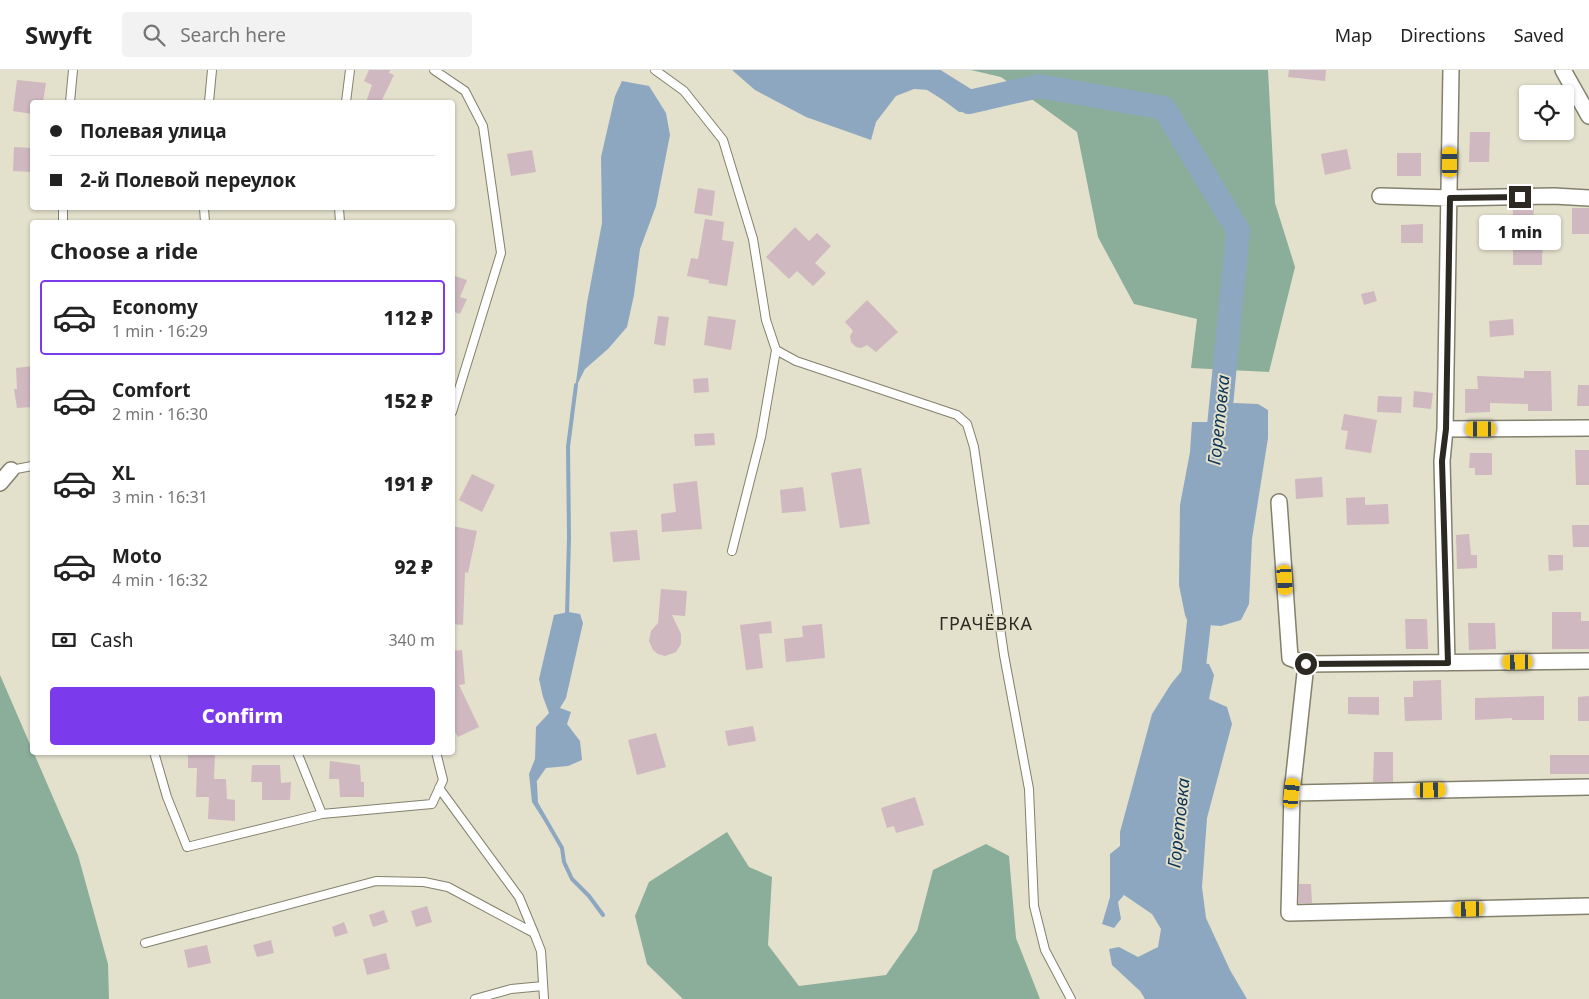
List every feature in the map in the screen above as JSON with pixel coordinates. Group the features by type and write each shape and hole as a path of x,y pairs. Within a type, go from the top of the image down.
{"street":[{"path":"1448,663 1442,461 1446,429 1451,70"},
{"path":"1563,70 1589,116"},
{"path":"1380,196 1450,198 1554,196 1589,198"},
{"path":"1446,429 1589,428"},
{"path":"0,482 11,470"},
{"path":"1279,502 1290,658 1306,664 1589,661"},
{"path":"1306,664 1292,793 1289,913 1589,906"},
{"path":"1292,793 1589,787"}],"lane":[{"path":"70,100 73,70"},
{"path":"209,100 212,70"},
{"path":"346,100 350,70"},
{"path":"434,70 465,91 483,126 501,253 455,402"},
{"path":"655,70 684,91 723,140 753,239 766,320 776,350 761,437 732,550"},
{"path":"776,350 796,361 957,415 967,424 974,447 1004,655 1029,789 1034,906 1044,950 1071,999"},
{"path":"11,470 30,466"},
{"path":"155,755 167,797 187,847 322,814 432,804 443,780 437,755"},
{"path":"298,755 322,814"},
{"path":"440,788 519,898 541,951 544,999"},
{"path":"145,943 376,881 424,882 448,887 534,933"},
{"path":"475,999 511,989 543,986"}],"green space":[{"path":"971,70 1268,70 1275,203 1295,267 1269,372 1191,368 1197,319 1134,304 1098,237 1077,132 1001,77"},
{"path":"0,675 30,744 30,755 35,755 78,855 108,964 109,999 0,999"},
{"path":"727,832 749,867 772,877 768,945 799,986 886,975 917,931 933,870 986,844 1009,856 1016,938 1040,999 683,999 647,964 635,916 649,882"}],"water":[{"path":"732,70 926,70 972,93 988,98 988,110 959,112 930,90 914,89 896,96 876,122 871,140 806,117 755,90"},
{"path":"622,81 649,86 666,113 670,135 656,206 640,249 634,295 627,327 608,349 585,369 575,389 587,303 602,223 601,157 615,96"},
{"path":"1234,403 1258,404 1268,410 1268,438 1252,539 1249,604 1241,620 1221,626 1207,625 1204,651 1195,652 1189,650 1192,632 1185,615 1179,585 1180,505 1190,452 1192,422 1207,422"},
{"path":"568,612 580,614 583,623 566,698 560,708 571,712 567,724 580,741 582,760 568,766 546,768 534,785 536,803 549,828 532,802 529,774 535,759 536,727 549,713 539,679 554,615"},
{"path":"1188,663 1209,664 1214,675 1209,699 1227,707 1232,724 1207,818 1202,887 1206,918 1230,970 1247,999 1145,999 1140,991 1112,965 1109,949 1119,947 1138,957 1158,947 1161,929 1152,914 1124,895 1118,902 1121,919 1114,928 1102,924 1110,897 1110,854 1120,846 1120,832 1152,714 1171,684"}],"building":[{"path":"369,70 390,70 389,73 394,75 382,100 367,100 372,85 364,81"},
{"path":"1289,70 1326,70 1325,81 1288,77"},
{"path":"17,80 46,83 43,100 30,100 30,114 13,111"},
{"path":"1470,132 1490,132 1489,162 1469,162"},
{"path":"14,147 30,148 30,172 13,171"},
{"path":"1347,149 1351,169 1325,175 1321,154"},
{"path":"532,150 536,172 511,176 507,154"},
{"path":"1397,153 1421,153 1421,176 1397,176"},
{"path":"698,188 715,191 712,216 694,213"},
{"path":"1513,206 1534,206 1533,225 1543,225 1542,265 1513,265"},
{"path":"1572,208 1589,208 1589,234 1572,234"},
{"path":"705,219 724,222 722,240 734,242 727,286 708,283 709,280 687,276 691,258 698,259"},
{"path":"1423,224 1423,243 1401,243 1401,225"},
{"path":"795,227 809,241 817,233 831,246 815,263 826,273 813,286 797,271 789,279 766,257"},
{"path":"455,276 467,280 460,297 467,299 460,314 455,312"},
{"path":"1374,291 1377,301 1364,305 1361,294"},
{"path":"867,300 898,332 876,352 867,345 861,348 856,347 851,342 850,336 853,331 845,322"},
{"path":"658,316 669,317 665,346 654,344"},
{"path":"708,316 736,320 731,350 704,345"},
{"path":"1513,319 1514,335 1490,337 1489,321"},
{"path":"30,366 30,407 17,408 14,389 17,389 16,368"},
{"path":"1524,371 1551,371 1552,411 1528,411 1528,404 1490,403 1490,412 1465,413 1465,389 1478,389 1477,376 1524,378"},
{"path":"708,378 709,392 694,393 693,379"},
{"path":"1578,385 1589,385 1589,406 1577,406"},
{"path":"1414,391 1433,393 1431,409 1413,407"},
{"path":"1378,396 1402,397 1401,413 1377,412"},
{"path":"1344,414 1377,420 1371,453 1345,449 1348,431 1341,430"},
{"path":"714,433 715,445 695,446 694,434"},
{"path":"1575,450 1589,450 1589,485 1576,485"},
{"path":"1470,453 1492,453 1492,475 1475,475 1475,468 1469,468"},
{"path":"861,468 870,524 840,528 831,473"},
{"path":"472,474 495,485 482,512 459,500"},
{"path":"1322,477 1323,497 1296,499 1295,479"},
{"path":"697,481 702,529 662,532 661,514 676,512 673,484"},
{"path":"803,487 806,511 782,513 780,490"},
{"path":"1365,497 1365,505 1388,504 1389,524 1347,525 1346,498"},
{"path":"1572,525 1589,525 1589,547 1573,547"},
{"path":"455,527 477,531 468,573 465,572 463,625 455,624"},
{"path":"637,530 640,560 613,562 610,532"},
{"path":"1469,534 1471,555 1477,555 1477,568 1457,569 1456,535"},
{"path":"1548,555 1563,555 1563,570 1549,571"},
{"path":"661,589 687,591 685,616 672,615 681,634 681,644 676,652 665,656 653,650 649,641 651,631 658,623"},
{"path":"1552,612 1581,612 1581,621 1589,621 1589,649 1552,649"},
{"path":"1405,619 1427,619 1428,649 1406,649"},
{"path":"771,621 772,633 759,634 763,668 746,670 740,625"},
{"path":"1468,623 1495,623 1496,649 1469,650"},
{"path":"822,624 825,658 786,662 784,639 803,637 802,626"},
{"path":"462,650 465,684 459,685 479,727 458,737 455,732 455,651"},
{"path":"1441,680 1442,720 1405,721 1404,697 1413,697 1413,681"},
{"path":"1544,696 1544,720 1512,720 1512,718 1475,720 1475,698"},
{"path":"1589,696 1589,721 1578,721 1578,697"},
{"path":"1348,697 1379,697 1379,715 1348,714"},
{"path":"753,726 756,741 728,746 725,731"},
{"path":"656,733 666,767 637,775 628,740"},
{"path":"1374,752 1393,752 1393,782 1373,782"},
{"path":"188,755 215,755 214,779 226,779 227,799 235,800 235,821 208,819 209,797 196,797 197,768 188,768"},
{"path":"1550,755 1589,755 1589,774 1550,774"},
{"path":"330,761 360,765 361,782 364,782 364,797 340,797 339,779 329,779"},
{"path":"252,765 280,765 281,783 291,782 290,800 262,800 262,782 251,782"},
{"path":"915,797 924,825 896,833 894,826 887,828 881,808"},
{"path":"1299,884 1311,884 1312,903 1299,903"},
{"path":"427,906 432,922 416,927 411,911"},
{"path":"384,910 388,922 373,927 369,915"},
{"path":"344,922 348,933 335,937 332,927"},
{"path":"271,940 274,953 257,957 253,945"},
{"path":"207,945 211,963 188,968 184,950"},
{"path":"386,953 390,969 367,975 363,959"}],"waterway":[{"name":"Горетовка","path":"918,70 969,102 1039,86 1164,108 1238,230 1217,447"},
{"path":"567,615 569,538 568,447 576,385"},
{"name":"Горетовка","path":"1191,693 1199,622"},
{"path":"535,783 536,803 562,848 564,862 572,879 589,896 603,915"}],"district":[{"name":"ГРАЧЁВКА","path":"986,624"}],"route":[{"path":"1306,664 1448,663 1442,461 1446,429 1450,198 1520,197"}]}
